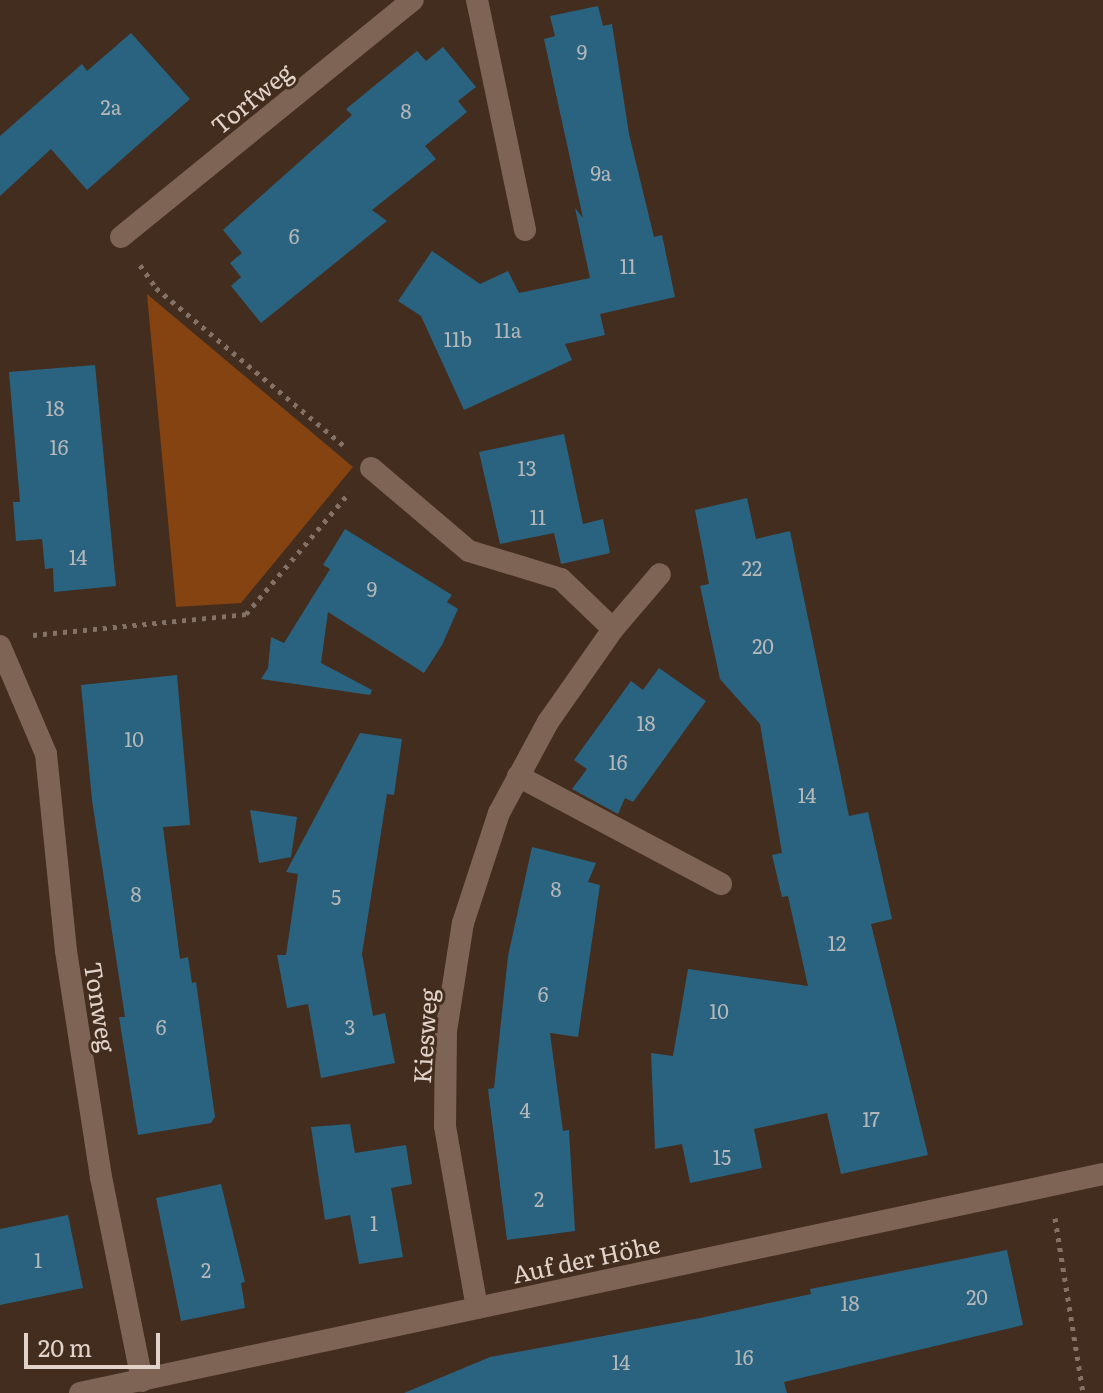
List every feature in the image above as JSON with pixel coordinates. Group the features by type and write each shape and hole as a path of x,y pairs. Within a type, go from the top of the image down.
{"street":[{"name":"Torfweg","path":"121,237 413,0"},
{"path":"477,0 525,230"},
{"path":"371,468 469,551 561,579 613,629"},
{"name":"Kiesweg","path":"477,1308 445,1126 446,1031 463,923 499,813 548,722 613,629 660,574"},
{"name":"Tonweg","path":"8,641 46,754 66,951 101,1177 142,1381"},
{"path":"518,776 721,884"},
{"name":"Auf der Höhe","path":"80,1393 1103,1174"}],"path":[{"path":"8,641 246,614 371,468 156,288 121,237"},
{"path":"1050,1185 1083,1393"}],"shaded area":[{"path":"147,294 353,467 241,603 176,607"}],"building":[{"path":"598,6 603,26 612,24 629,134 654,237 662,235 675,297 600,314 605,335 565,344 572,360 464,410 421,316 398,301 432,251 480,284 508,271 519,293 590,278 575,208 583,218 544,39 555,36 550,16"},
{"path":"131,33 190,99 87,190 51,149 0,196 0,136 82,64 87,71"},
{"path":"443,47 476,87 458,101 467,112 425,146 436,159 372,210 387,221 261,323 231,286 241,277 230,263 242,253 223,230 352,115 346,109 417,51 426,61"},
{"path":"95,365 116,586 54,592 53,568 45,569 42,539 16,541 13,502 20,502 9,372"},
{"path":"564,434 583,524 603,519 610,553 561,564 554,533 500,544 479,452"},
{"path":"747,498 756,539 790,531 849,816 868,812 892,919 871,924 928,1155 841,1174 827,1113 754,1129 762,1168 690,1183 682,1144 655,1149 651,1053 673,1056 688,969 808,986 788,896 782,897 772,855 782,853 760,724 720,679 700,586 709,584 695,510"},
{"path":"345,529 452,595 447,602 458,609 442,645 424,673 328,612 321,663 372,690 370,695 261,679 268,668 271,637 284,643 330,569 323,565"},
{"path":"659,668 706,701 633,802 625,798 618,814 572,789 587,769 574,760 631,681 643,690"},
{"path":"177,675 190,825 163,827 180,959 188,957 192,983 196,982 215,1117 211,1123 138,1135 119,1017 125,1017 92,800 81,685"},
{"path":"360,733 402,739 394,795 387,794 362,954 373,1016 385,1013 395,1063 321,1078 308,1004 287,1008 277,955 286,955 298,874 286,872"},
{"path":"250,810 297,817 291,857 259,863"},
{"path":"532,847 596,863 588,882 600,885 578,1037 550,1033 563,1131 569,1130 575,1231 507,1240 488,1089 494,1088 508,956"},
{"path":"350,1124 355,1153 406,1145 412,1184 391,1188 403,1257 359,1264 350,1215 325,1220 311,1127"},
{"path":"221,1184 245,1282 241,1283 245,1308 181,1321 156,1198"},
{"path":"68,1215 83,1288 0,1305 0,1229"},
{"path":"1007,1250 1023,1325 784,1382 787,1393 404,1393 490,1357 700,1318 811,1294 810,1289"}]}
